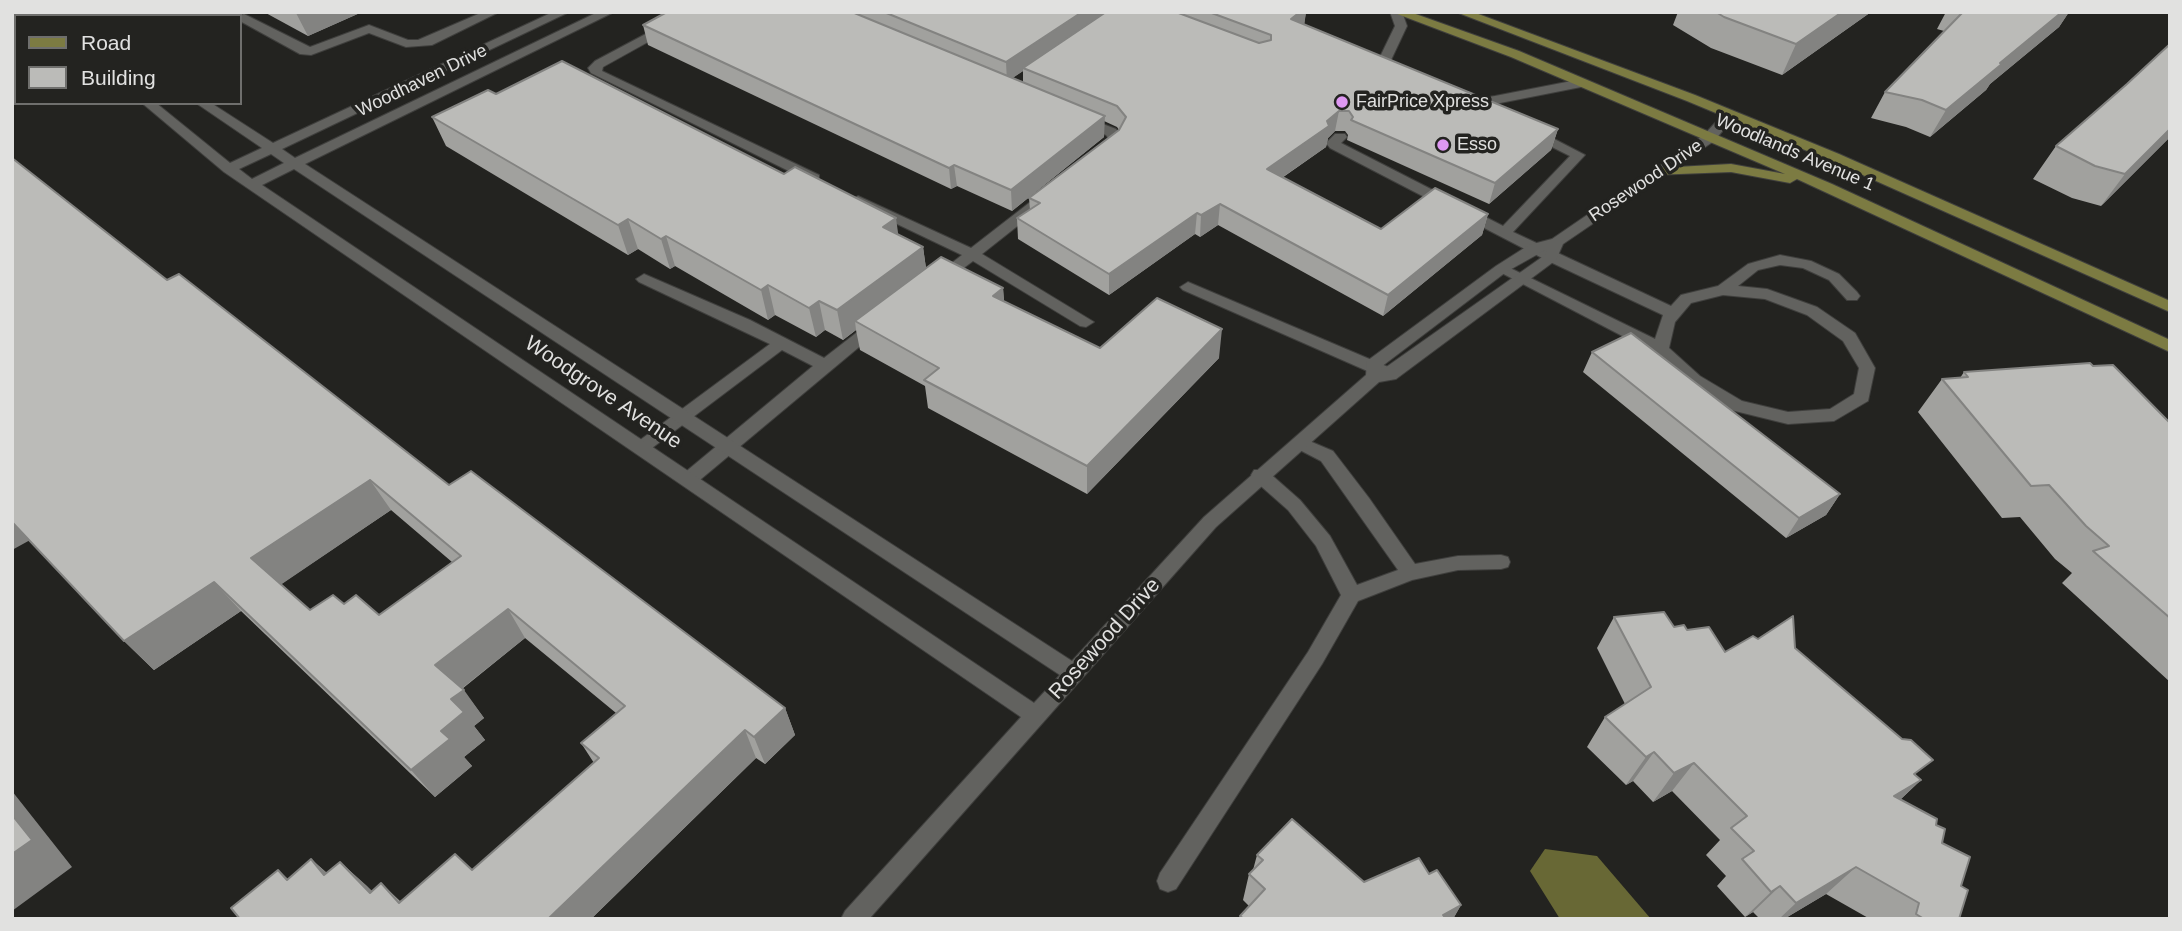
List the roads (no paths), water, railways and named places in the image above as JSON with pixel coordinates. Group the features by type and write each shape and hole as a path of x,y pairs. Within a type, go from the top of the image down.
{"main road":[{"name":"Woodlands Avenue 1","path":"1397,12 1515,54 1828,187 2170,346"},
{"name":"Woodlands Avenue 1","path":"1462,12 1846,162 2170,307"},
{"path":"1658,173 1731,168 1828,187"}],"street":[{"path":"242,17 304,51 311,51 369,29 406,43 425,42 493,12"},
{"name":"Woodhaven Drive","path":"229,170 563,12"},
{"name":"Woodhaven Drive","path":"252,184 608,12"},
{"path":"696,12 594,68 597,73 822,182"},
{"path":"1397,12 1401,26 1384,61 1413,84"},
{"path":"1476,103 1582,83"},
{"path":"1451,96 1476,103 1498,115"},
{"name":"Woodgrove Avenue","path":"150,105 229,170 1036,716"},
{"name":"Woodgrove Avenue","path":"205,105 1074,674"},
{"name":"Rosewood Drive","path":"1379,372 1520,280 1554,250 1709,138 1730,115"},
{"path":"1073,116 1111,132 1116,139 1112,146 1091,163"},
{"path":"1504,233 1578,155 1521,126"},
{"path":"1340,137 1333,143 1335,145 1534,248 1554,250 1674,314"},
{"path":"847,194 972,254 1086,322"},
{"path":"930,286 1048,196"},
{"name":"Rosewood Drive","path":"853,919 1210,522 1379,372 1501,269 1534,248"},
{"path":"1723,290 1753,267 1780,260 1806,264 1834,277 1852,296"},
{"path":"1501,269 1661,349 1694,380 1737,405 1788,418 1834,415 1862,397 1867,368 1849,337 1812,311 1767,294 1723,290 1686,299 1667,320 1661,349"},
{"path":"644,279 825,365"},
{"path":"1188,287 1379,372"},
{"path":"689,479 825,365 888,318"},
{"path":"642,447 780,343"},
{"path":"1300,443 1327,456 1363,503 1410,573"},
{"path":"1260,475 1294,505 1323,541 1351,595"},
{"path":"1168,881 1315,658 1351,595 1410,573 1458,563 1502,562"}],"place":[{"name":"FairPrice Xpress","path":"1342,102"},
{"name":"Esso","path":"1443,145"}]}
